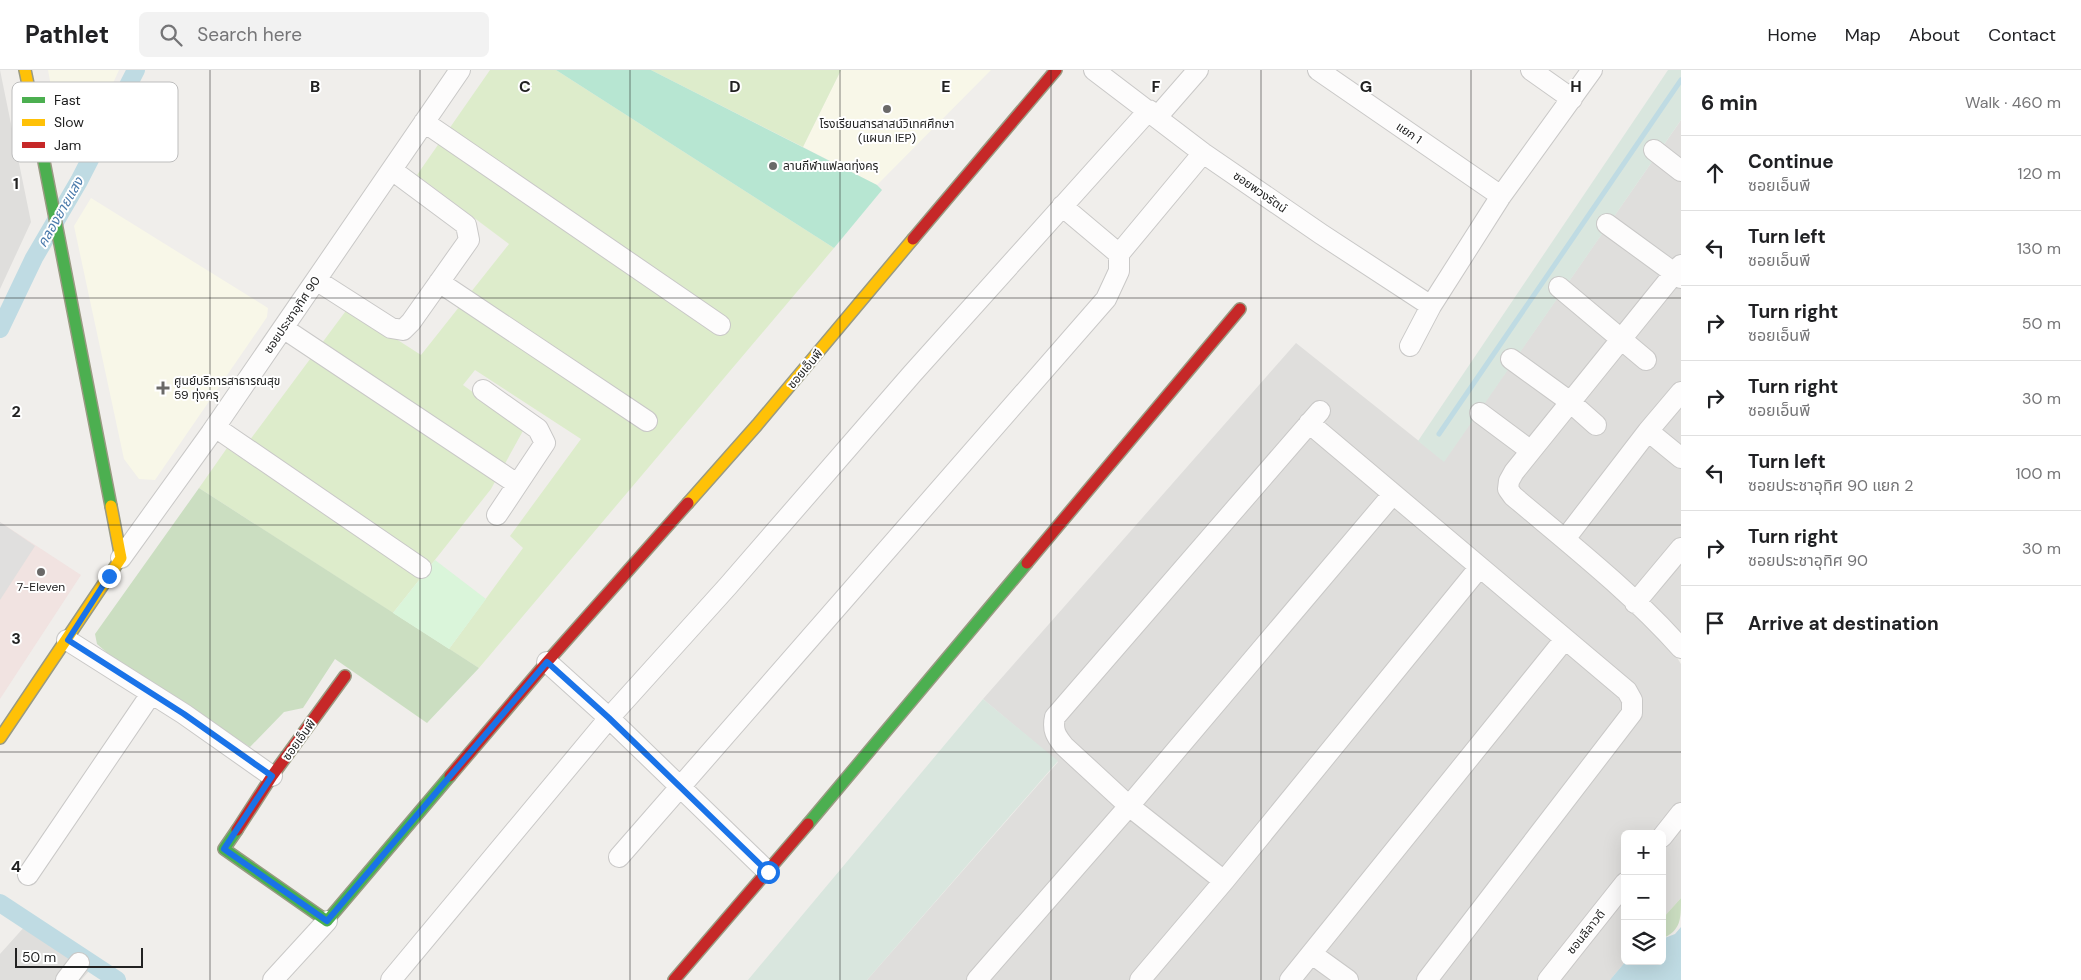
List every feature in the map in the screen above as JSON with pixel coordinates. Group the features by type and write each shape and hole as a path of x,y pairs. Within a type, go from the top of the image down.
{"street":[{"name":"ซอยประชาอุทิศ 90","path":"0,738 68,640 121,558 215,427 460,70"},
{"name":"ซอยเอ็นพี","path":"273,980 327,921 547,662 757,425 1056,70"},
{"name":"ซอยพวงรัตน์","path":"1094,70 1203,153 1321,234 1431,306"},
{"path":"392,980 609,718 728,586 912,374 1062,206 1198,70"},
{"name":"แยก 1","path":"1318,70 1501,196"},
{"path":"1531,70 1572,99"},
{"path":"1410,346 1431,306 1501,196 1592,70"},
{"path":"424,122 720,325"},
{"path":"1654,150 1681,170"},
{"path":"619,856 1106,299 1119,271 1119,254 1203,153"},
{"path":"42,162 62,251 121,558"},
{"path":"316,280 391,328 403,330 469,240 466,224 392,170"},
{"path":"1062,206 1119,254"},
{"path":"1607,224 1679,272 1569,401 1514,472 1509,481 1508,489 1512,496 1635,603 1681,648"},
{"path":"439,282 647,421"},
{"path":"1559,287 1646,360"},
{"path":"674,980 768,872 1240,309"},
{"path":"283,328 517,484"},
{"path":"1511,358 1569,401 1596,424"},
{"path":"483,390 538,429 545,443 497,515"},
{"path":"1564,540 1648,431 1681,392"},
{"path":"1480,413 1531,450"},
{"path":"1224,881 1129,806 1064,746 1056,736 1052,726 1055,717 1315,417 1393,494 1627,691 1632,700 1632,713 1428,980"},
{"path":"215,427 421,568"},
{"path":"1648,431 1681,458"},
{"path":"976,980 1129,806 1393,494"},
{"path":"1635,603 1681,548"},
{"path":"1140,980 1224,881 1479,568"},
{"path":"1290,980 1566,639"},
{"path":"68,640 272,776"},
{"path":"547,662 609,718 768,872"},
{"name":"ซอยเอ็นพี","path":"327,921 224,849 272,776 345,676"},
{"path":"28,876 151,694"},
{"path":"1666,832 1681,813"},
{"name":"ซอนลีลาวดี","path":"1548,980 1621,889"},
{"path":"1312,954 1348,980"},
{"path":"66,980 79,963"}],"shaded area":[{"path":"0,70 12,129 12,162 19,162 31,222 0,289"},
{"path":"48,70 119,70 114,82 50,82"},
{"name":"โรงเรียนสารสาสน์วิเทศศึกษา (แผนก IEP)","path":"841,70 991,70 877,185 803,147"},
{"path":"1668,70 1681,70 1681,120 1444,462 1418,441"},
{"path":"1681,120 1681,630 1673,651 1681,664 1681,898 1666,915 1666,830 1621,830 1621,965 1623,965 1610,980 867,980 1058,762 983,699 1296,343 1444,461"},
{"name":"ศูนย์บริการสาธารณสุข 59 ทุ่งครุ","path":"91,198 268,308 267,317 155,480 139,479 124,459 74,226"},
{"path":"0,522 81,575 0,699"},
{"path":"0,522 35,546 0,600"},
{"path":"983,699 1058,761 867,980 748,980"},
{"path":"26,925 91,969 81,980 0,980 0,954"}],"green space":[{"path":"490,70 556,70 834,248 479,668 449,649 523,548 510,536 581,439 475,370 463,385 524,429 491,489 393,613 199,488 227,448 238,456 348,308 421,355 509,244 417,175"},
{"name":"ลานกีฬาแฟลตทุ่งครุ","path":"556,70 651,70 877,185 882,190 834,248"},
{"path":"651,70 841,70 803,147"},
{"path":"199,488 479,668 427,723 335,659 303,708 284,712 250,747 114,659 97,644 95,634"},
{"path":"435,560 486,599 449,649 393,613"},
{"path":"1681,898 1679,923 1673,932 1666,937 1666,920 1666,915"}],"water":[{"path":"1681,927 1681,980 1610,980 1623,965 1666,965 1666,937 1675,934"}],"waterway":[{"name":"คลองยายแสง","path":"130,82 136,70"},
{"path":"1439,434 1681,80"},
{"name":"คลองยายแสง","path":"0,329 34,258 89,162"},
{"path":"0,903 117,980"}],"traffic: fast":[{"path":"44,162 111,506"},
{"path":"808,824 1027,563"},
{"path":"237,830 224,849 327,921 450,776"}],"traffic: slow":[{"path":"25,70 28,82"},
{"path":"688,503 757,425 913,239"},
{"path":"0,738 121,558 111,506"}],"traffic: jam":[{"path":"913,239 1056,70"},
{"path":"1027,563 1240,309"},
{"path":"450,776 547,662 688,503"},
{"path":"237,830 272,776 345,676"},
{"path":"674,980 808,824"}],"place":[{"name":"โรงเรียนสารสาสน์วิเทศศึกษา (แผนก IEP)","path":"887,109"},
{"name":"ลานกีฬาแฟลตทุ่งครุ","path":"773,166"},
{"name":"ศูนย์บริการสาธารณสุข 59 ทุ่งครุ","path":"163,388"},
{"name":"7-Eleven","path":"41,572"}],"route":[{"path":"109,576 68,640 184,714 272,776 224,849 327,921 547,662 609,718 768,872"}]}
